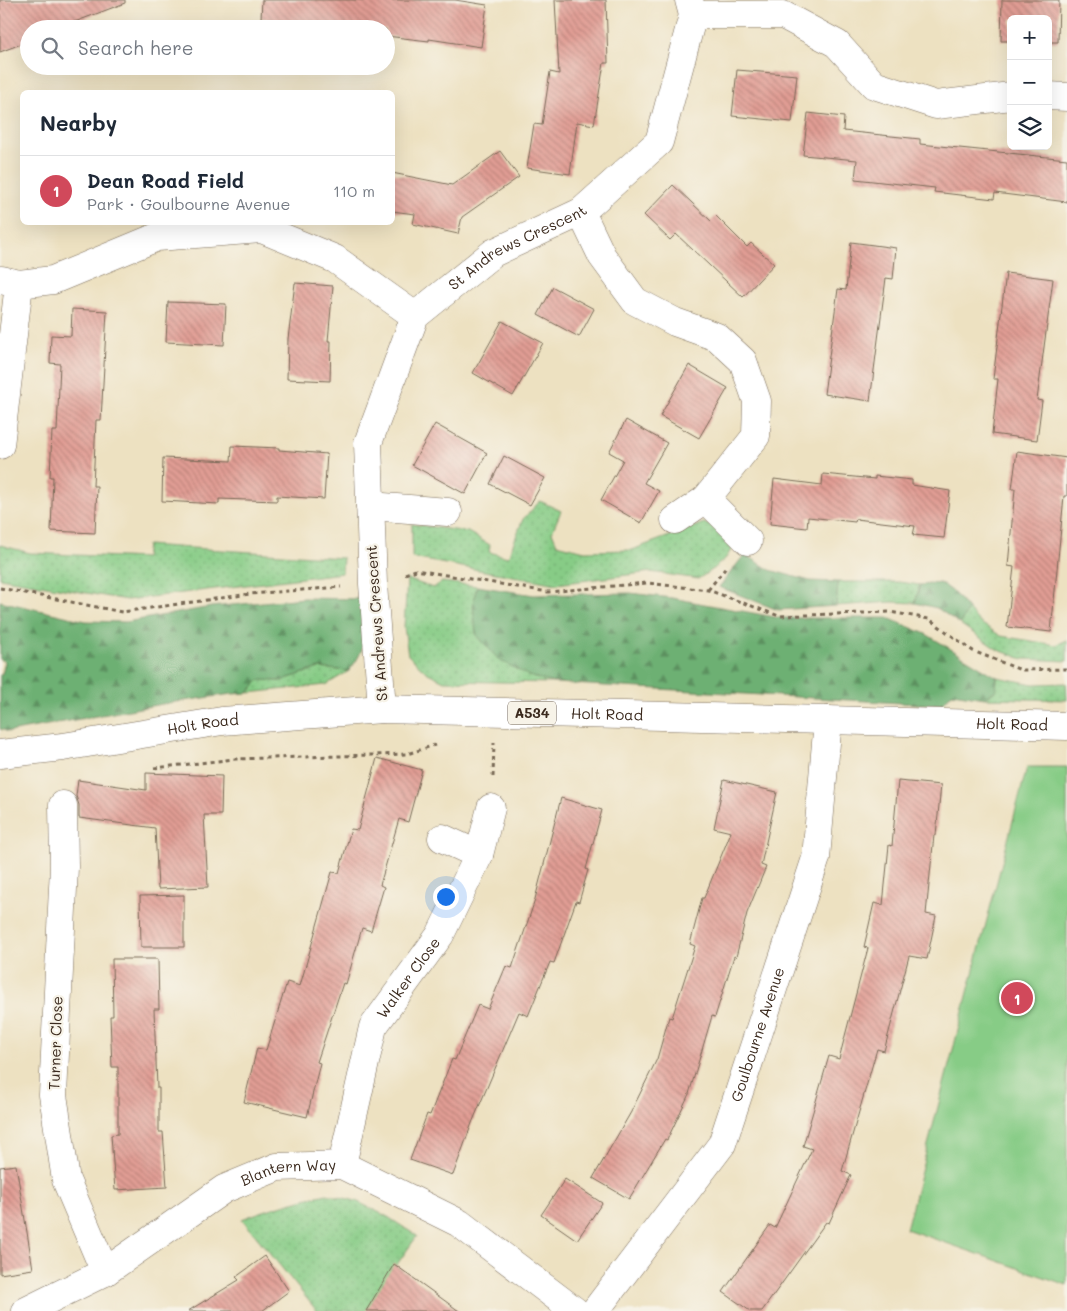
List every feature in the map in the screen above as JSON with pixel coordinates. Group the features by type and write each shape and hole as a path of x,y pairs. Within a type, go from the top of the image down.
{"street":[{"path":"691,7 784,15 837,44 874,85 936,105 1007,96"},
{"name":"St Andrews Crescent","path":"382,709 373,584 368,443 415,316 493,253 581,212 659,142 691,7"},
{"path":"1052,96 1067,97"},
{"path":"581,212 602,256 635,301 675,322 717,337 743,361 757,401 756,436 706,499 675,520"},
{"path":"0,445 9,282 53,280 157,237 262,229 335,259 415,316"},
{"path":"706,499 748,542"},
{"path":"370,506 448,512"},
{"name":"Holt Road","path":"0,754 63,747 222,721 382,709 1067,726"},
{"name":"Goulbourne Avenue","path":"595,1311 722,1144 816,858 828,720"},
{"name":"Turner Close","path":"63,805 64,867 53,1095 66,1180 105,1272"},
{"name":"Walker Close","path":"342,1165 373,1026 440,936 479,855 491,808"},
{"path":"442,838 479,855"},
{"name":"Blantern Way","path":"26,1311 105,1272 224,1189 277,1167 342,1165 459,1223 575,1311"}],"path":[{"path":"0,588 122,612 250,594 373,584 416,570 548,592 647,583 708,590 780,616 890,612 929,619 973,651 1021,670 1067,670"},
{"path":"485,741 494,741"},
{"path":"150,768 235,759 407,754 437,744"}],"green space":[{"path":"540,501 561,511 552,532 557,544 585,551 632,550 704,523 727,532 736,542 726,558 698,579 651,572 557,584 412,558 412,524 468,532 490,545 489,552 508,557 523,519"},
{"path":"0,545 30,553 145,558 147,545 343,558 342,573 127,600 0,578"},
{"path":"745,554 770,570 810,581 838,582 836,606 778,610 719,587"},
{"path":"407,579 433,588 442,582 477,586 473,604 529,676 554,683 444,681 426,672 408,655 404,627"},
{"path":"838,582 899,582 920,585 915,603 892,602 836,606"},
{"path":"940,583 954,593 968,609 960,624 937,608 915,603 920,585"},
{"path":"477,586 534,595 630,593 672,598 780,618 888,618 926,634 997,677 996,690 985,698 952,693 942,704 918,704 554,683 529,676 499,660 476,634 473,604"},
{"path":"304,598 363,599 365,637 360,653 349,671 319,668 280,681 259,680 248,693 162,704 9,732 0,729 0,675 2,674 5,662 0,659 0,601 86,621 126,622 211,607"},
{"path":"968,609 979,622 1001,636 1056,645 1067,640 1067,661 1023,659 998,650 960,624"},
{"path":"319,668 349,671 326,685 248,693 259,680 280,681"},
{"path":"997,677 1033,684 1066,683 1067,700 985,698 996,690"},
{"path":"1027,767 1067,767 1067,1285 906,1229"},
{"path":"327,1194 356,1201 388,1217 417,1236 386,1280 376,1311 317,1311 242,1219 263,1211"}],"building":[{"path":"0,0 125,0 125,3 80,20 20,20 20,44 0,52"},
{"path":"262,0 455,0 487,5 481,47 429,39 429,41 395,37 395,20 275,20 261,18"},
{"path":"555,0 606,0 608,63 604,63 594,125 577,122 570,174 527,168 534,124 542,125 550,72 559,74"},
{"path":"1002,0 1059,0 1058,42 1052,42 1052,15 1007,15 1007,41 1001,41"},
{"path":"737,70 797,75 792,122 732,116"},
{"path":"808,113 844,117 843,131 920,139 920,144 1067,159 1067,202 995,193 994,199 934,192 935,188 855,179 857,160 803,155"},
{"path":"500,151 519,177 462,217 458,234 413,224 415,214 395,211 395,174 452,185"},
{"path":"673,185 711,221 716,216 747,247 751,243 774,264 743,297 676,234 670,240 644,215"},
{"path":"851,242 896,248 893,279 886,278 870,401 824,394 838,289 846,290"},
{"path":"1006,273 1053,279 1037,400 1042,401 1037,440 992,434 998,379 993,379"},
{"path":"295,283 333,286 328,341 331,341 330,381 287,379 288,339"},
{"path":"553,287 594,309 579,337 538,315"},
{"path":"168,302 226,304 224,345 166,342"},
{"path":"72,309 107,311 101,420 96,420 93,486 97,486 95,533 51,531 53,477 50,477 52,431 57,431 60,364 50,363 51,335 71,336"},
{"path":"502,321 543,343 513,396 473,373"},
{"path":"689,365 728,388 699,438 660,416"},
{"path":"626,420 667,443 644,483 659,491 641,523 601,500 623,460 609,452"},
{"path":"435,424 487,453 465,494 412,465"},
{"path":"232,446 279,448 279,450 327,454 324,499 277,496 277,501 219,499 219,504 162,501 163,458 231,461"},
{"path":"1017,451 1067,458 1067,496 1064,496 1051,632 1007,627 1014,567 1008,566 1015,489 1012,489"},
{"path":"504,456 545,478 530,505 490,484"},
{"path":"823,474 875,479 875,476 912,480 912,485 950,491 944,538 913,535 915,526 856,519 855,522 808,517 807,528 770,524 774,479 822,485"},
{"path":"377,758 422,770 408,822 399,819 380,885 384,887 371,931 362,928 346,984 343,983 317,1062 320,1063 307,1117 244,1102 257,1048 266,1050 287,982 300,986 332,872 339,873 351,829 358,830"},
{"path":"146,773 222,776 221,815 204,815 208,887 158,889 155,828 79,818 79,805 76,796 78,780 146,790"},
{"path":"724,780 777,792 761,865 766,867 747,913 736,957 734,956 715,1017 712,1016 689,1094 667,1140 665,1139 629,1199 593,1178 631,1112 657,1059 669,1017 672,1018 695,946 690,944 702,898 704,898 731,832 714,828"},
{"path":"898,781 941,785 926,914 936,916 927,959 909,956 884,1051 877,1049 842,1171 851,1175 829,1223 826,1222 762,1311 750,1311 723,1292 770,1225 775,1228 812,1149 803,1146 829,1056 839,1059 868,948 864,947 874,903 883,905 889,845 892,846"},
{"path":"561,798 602,810 579,902 576,901 554,963 550,962 528,1016 519,1012 472,1123 453,1175 410,1160 427,1114 430,1115 452,1059 455,1060 478,1005 488,1009 506,966 512,968 534,903"},
{"path":"184,895 184,947 141,947 140,896"},
{"path":"112,959 158,959 159,1009 154,1009 157,1088 159,1088 159,1132 163,1132 167,1187 115,1190 111,1135 118,1134 118,1067 112,1067 110,1016 113,1016"},
{"path":"16,1165 33,1269 0,1274 0,1167"},
{"path":"565,1179 602,1203 577,1240 541,1215"},
{"path":"265,1256 289,1291 262,1311 188,1311 239,1280 236,1277"},
{"path":"394,1264 459,1311 366,1311"}],"place":[{"name":"Dean Road Field","path":"1017,998"}]}
